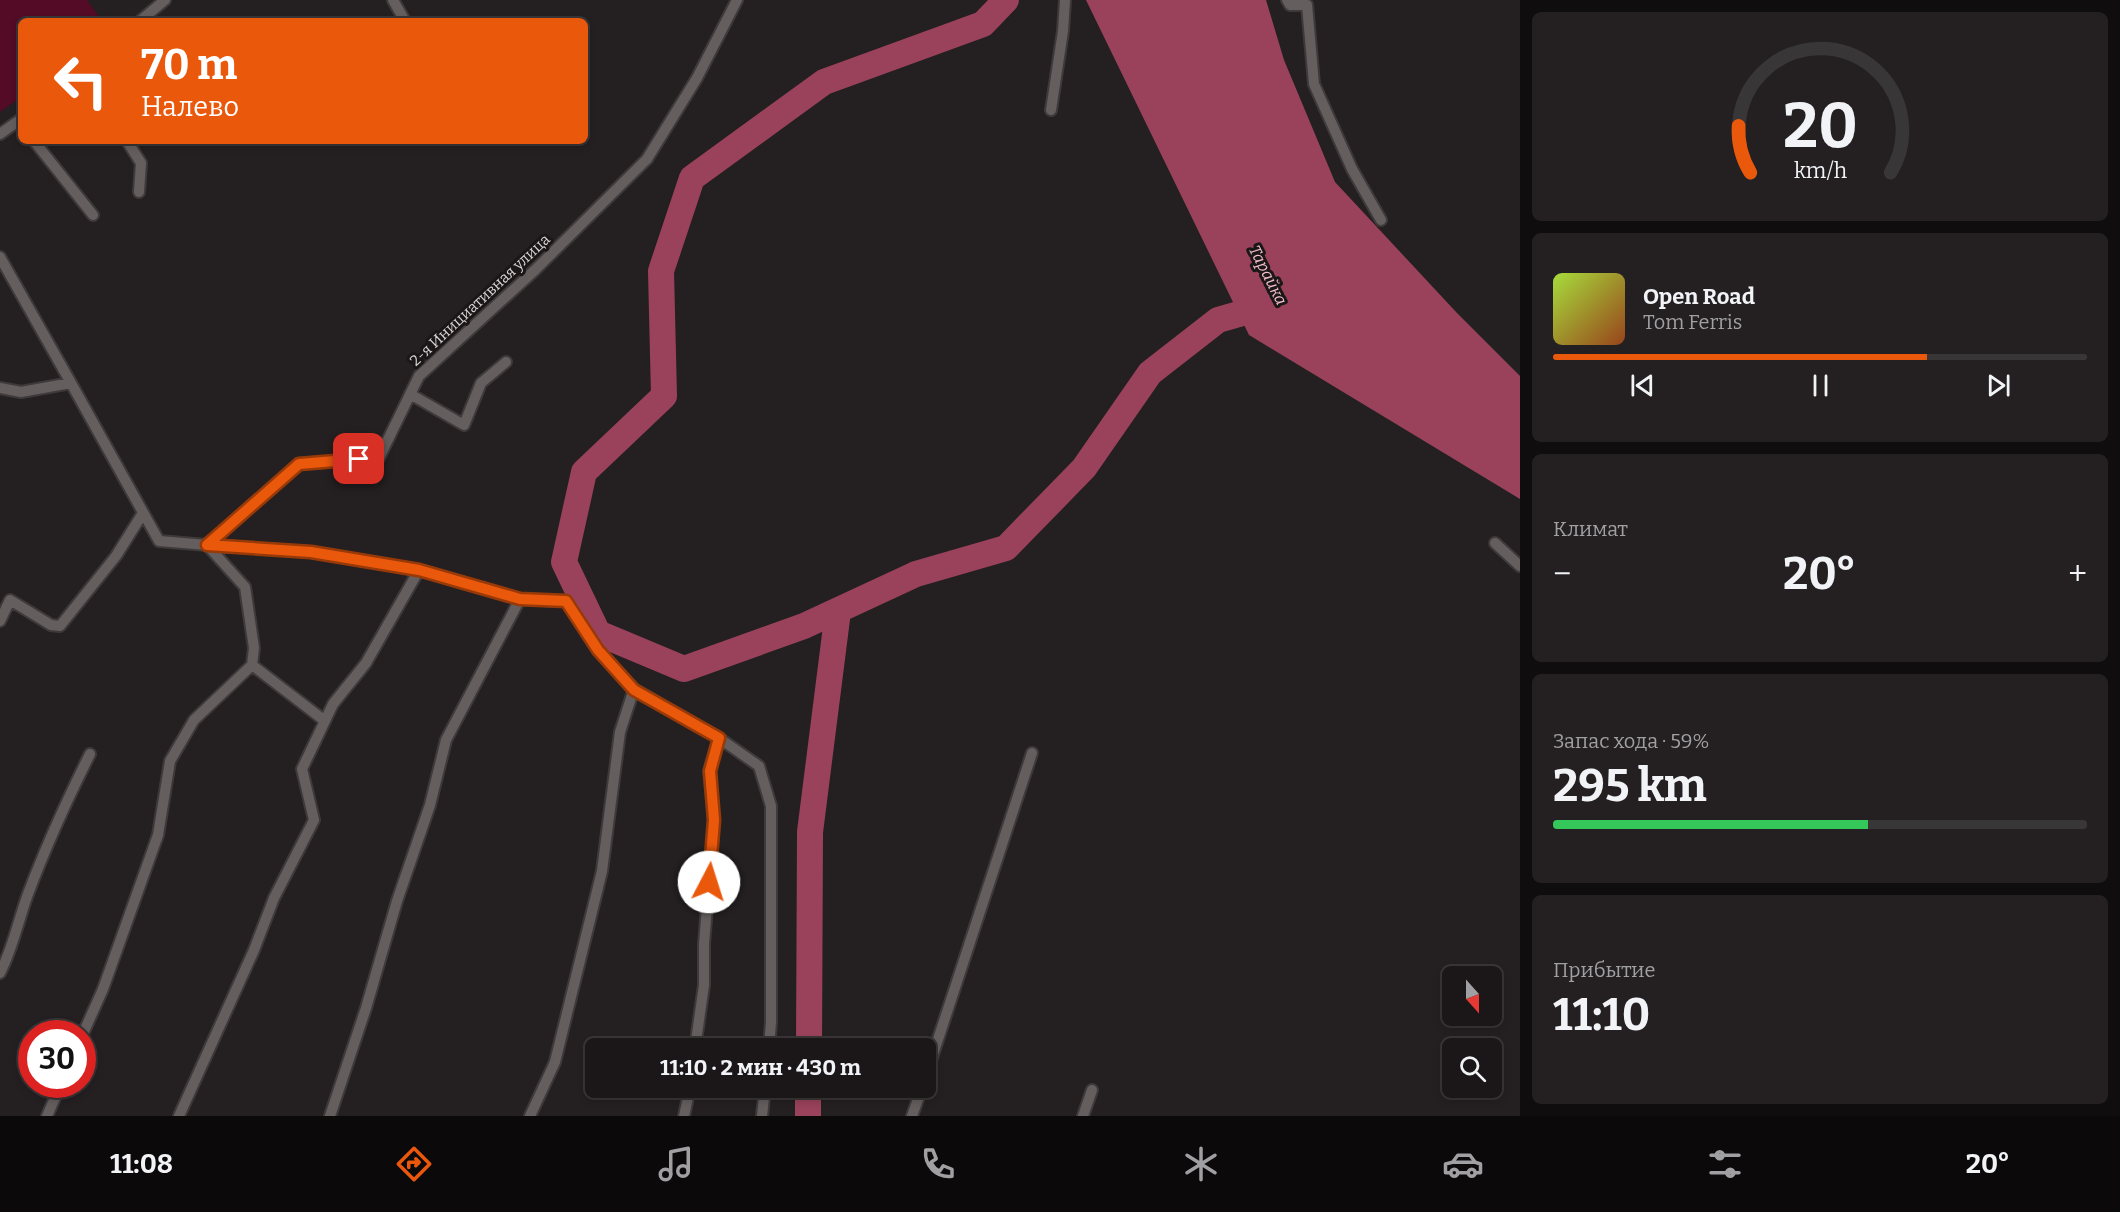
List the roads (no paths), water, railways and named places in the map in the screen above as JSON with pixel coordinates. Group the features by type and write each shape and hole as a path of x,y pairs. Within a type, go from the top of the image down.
{"street":[{"path":"144,18 165,0"},
{"path":"393,0 403,18"},
{"name":"2-я Инициативная улица","path":"207,545 299,464 379,458 419,376 535,270 647,159 697,78 737,0"},
{"path":"1051,110 1063,31 1065,0"},
{"path":"1287,0 1290,5 1307,5 1314,84 1352,169 1381,220"},
{"path":"0,134 18,123"},
{"path":"36,144 93,215"},
{"path":"129,144 141,163 139,192"},
{"path":"0,257 159,541 311,552 419,570 520,599 566,601 598,650 634,690 719,738 759,766 771,806 770,1038"},
{"path":"410,394 464,424 481,383 506,362"},
{"path":"0,388 21,392 71,383"},
{"path":"0,621 10,600 51,625 60,626 116,556 143,513"},
{"path":"1495,543 1520,566"},
{"path":"89,1020 104,989 158,835 170,761 194,720 252,665 254,648 245,587 207,545"},
{"path":"179,1116 223,1020 274,898 314,820 302,769 333,704 366,663 419,570"},
{"path":"330,1116 366,1008 397,901 430,806 446,740 520,599"},
{"path":"252,665 325,721"},
{"path":"530,1116 555,1062 602,871 620,732 634,690"},
{"path":"696,1038 704,985 704,944 714,820 710,771 719,738"},
{"path":"936,1046 1032,753"},
{"path":"0,973 9,956 27,897 60,816 90,754"},
{"path":"1083,1116 1092,1090"},
{"path":"47,1116 55,1098"},
{"path":"684,1116 688,1098"},
{"path":"762,1116 764,1098"},
{"path":"912,1116 918,1098"}],"water":[{"name":"Тарайка","path":"1086,0 1266,0 1284,60 1335,182 1457,313 1520,376 1520,499 1249,335"}],"waterway":[{"name":"Тарайка","path":"1006,0 983,24 824,82 692,178 661,271 664,396 584,472 564,562 598,633 684,669 804,626 916,574 1006,548 1084,468 1150,373 1218,320 1270,305"},
{"path":"809,1038 810,832 838,611"},
{"path":"808,1098 808,1116"}]}
